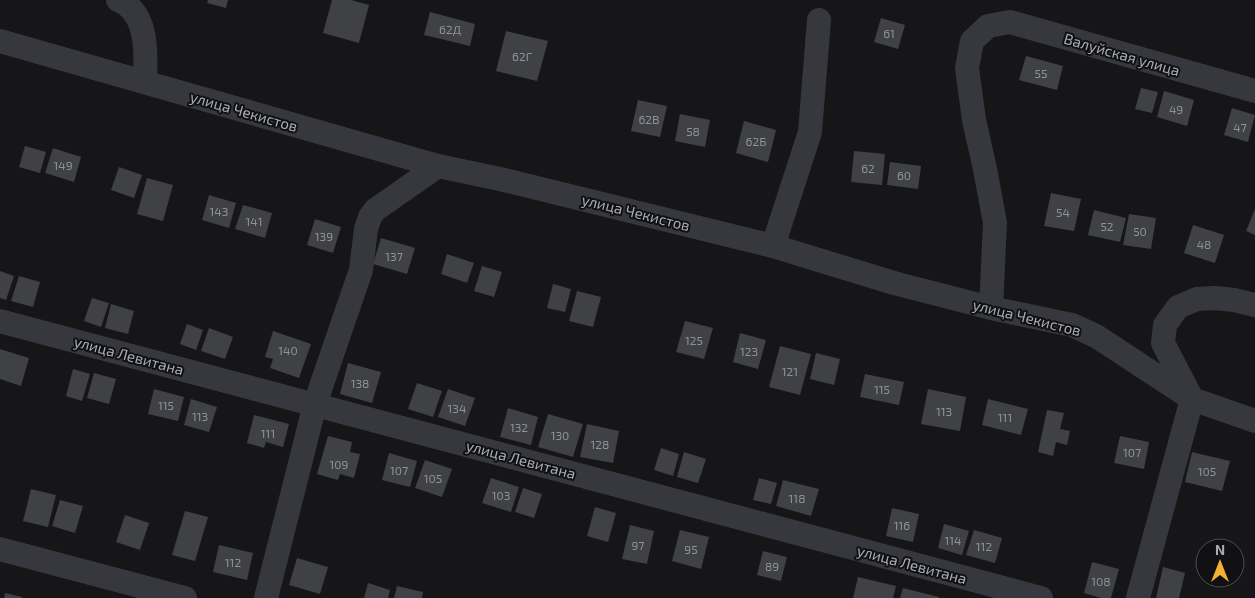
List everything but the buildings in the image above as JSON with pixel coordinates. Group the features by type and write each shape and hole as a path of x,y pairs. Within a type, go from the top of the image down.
{"street":[{"path":"118,0 127,3 140,23 146,48 145,82"},
{"path":"774,246 810,132 819,20"},
{"name":"Валуйская улица","path":"991,308 995,223 974,120 967,68 972,41 988,26 1010,22 1255,91"},
{"name":"улица Чекистов","path":"1,39 438,166 500,179 774,246 894,283 991,308 1072,325 1096,336 1192,399 1255,421"},
{"path":"266,598 315,404 361,270 366,229 370,217 375,210 438,166"},
{"path":"1138,598 1192,399 1163,343 1165,325 1178,307 1197,299 1215,298 1255,305"},
{"name":"улица Левитана","path":"0,321 1041,598"},
{"path":"0,549 185,598"}]}
